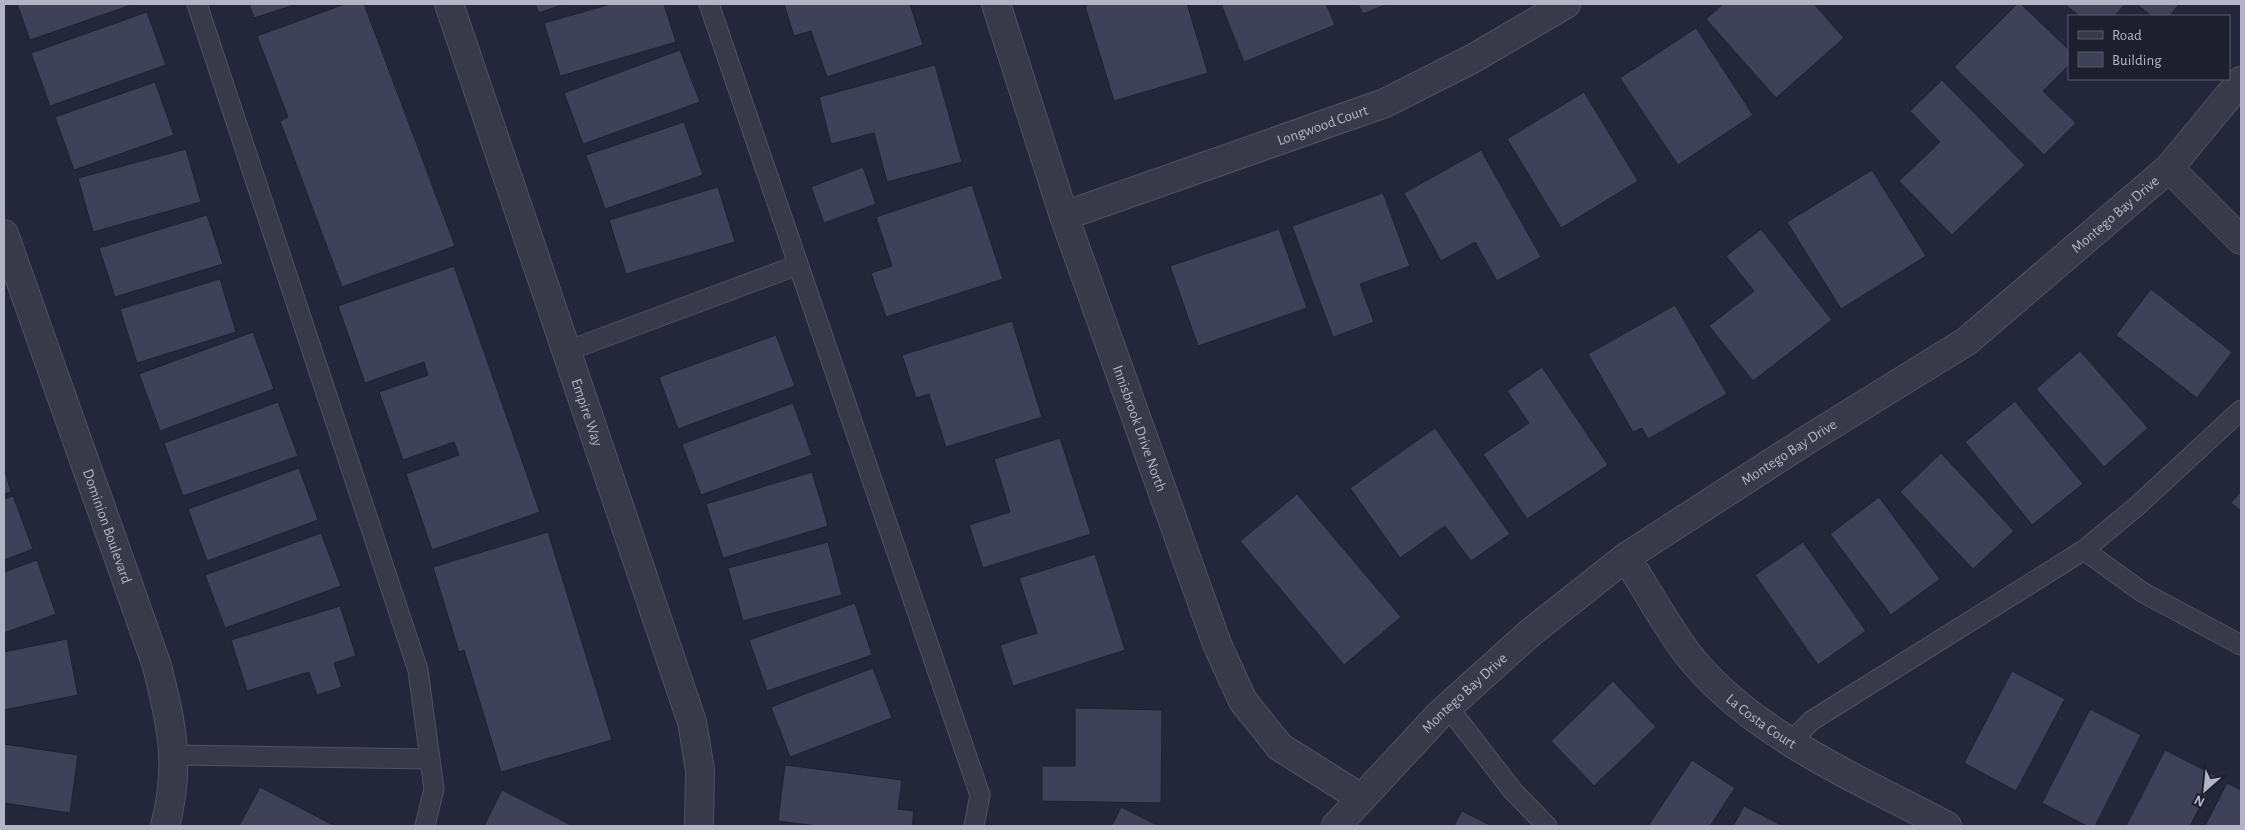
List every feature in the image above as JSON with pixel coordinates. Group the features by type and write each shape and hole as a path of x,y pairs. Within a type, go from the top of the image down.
{"street":[{"name":"Empire Way","path":"449,4 692,722 700,770 699,826"},
{"name":"Innisbrook Drive North","path":"996,4 1064,216 1217,644 1243,701 1280,747 1361,798"},
{"name":"Longwood Court","path":"1064,216 1385,103 1472,59 1566,4"},
{"name":"Montego Bay Drive","path":"1336,826 1448,707 1530,633 1626,558 1807,440 1967,341 2169,168 2241,81"},
{"path":"2169,168 2241,240"},
{"name":"Dominion Boulevard","path":"4,234 157,666 170,718 175,764 171,804 165,826"},
{"name":"La Costa Court","path":"1626,558 1688,654 1727,694 1790,743 1947,826"}],"lane":[{"path":"197,4 418,670 434,789 424,826"},
{"path":"710,4 980,795 974,826"},
{"path":"567,351 798,265"},
{"path":"1790,743 1811,721 2084,550 2136,507 2241,410"},
{"path":"2084,550 2142,592 2241,645"},
{"path":"1448,707 1513,791 1548,826"},
{"path":"174,755 430,759"}],"building":[{"path":"17,4 134,4 30,40"},
{"path":"249,4 297,4 254,18"},
{"path":"345,4 364,4 455,246 342,287 280,121 288,117 257,36"},
{"path":"535,4 564,4 539,13"},
{"path":"611,4 664,4 676,42 560,76 544,23"},
{"path":"784,4 910,4 923,45 827,77 811,31 794,36"},
{"path":"1091,4 1187,4 1208,73 1114,101 1085,6"},
{"path":"1221,4 1326,4 1335,25 1244,62"},
{"path":"1358,4 1387,4 1363,14"},
{"path":"1723,4 1814,4 1844,38 1776,98 1706,19"},
{"path":"2017,4 2021,4 2068,49 2068,66 2043,91 2076,123 2044,155 1954,67"},
{"path":"2064,4 2125,4 2116,15 2079,15"},
{"path":"2136,4 2179,4 2171,15 2151,15"},
{"path":"147,12 166,65 50,106 31,53"},
{"path":"1696,28 1753,115 1678,165 1620,78"},
{"path":"680,50 700,102 583,144 564,93"},
{"path":"935,65 962,162 887,182 874,133 831,144 819,97"},
{"path":"1942,80 2025,165 1952,235 1899,181 1940,142 1910,111"},
{"path":"155,82 174,135 74,170 55,117"},
{"path":"1584,92 1638,181 1561,228 1507,139"},
{"path":"684,122 703,175 605,209 586,155"},
{"path":"186,149 201,202 93,232 78,178"},
{"path":"1481,150 1541,257 1497,281 1475,242 1441,261 1404,193"},
{"path":"863,167 876,204 824,223 811,187"},
{"path":"1872,170 1926,256 1841,309 1787,222"},
{"path":"972,185 1003,279 886,317 871,273 892,266 876,217"},
{"path":"718,187 735,242 626,274 609,220"},
{"path":"1383,193 1410,266 1360,284 1374,322 1333,337 1292,226"},
{"path":"207,215 223,264 115,297 99,248"},
{"path":"1279,229 1307,308 1198,346 1170,266"},
{"path":"1761,229 1832,320 1753,381 1709,326 1754,291 1726,256"},
{"path":"454,266 540,512 432,550 406,474 459,455 454,442 403,460 379,392 428,375 424,362 365,383 338,306"},
{"path":"220,279 236,332 137,363 120,309"},
{"path":"2151,289 2232,352 2197,398 2116,335"},
{"path":"1675,305 1727,394 1648,439 1642,428 1633,432 1588,354"},
{"path":"1012,321 1042,417 946,447 929,394 916,398 902,355"},
{"path":"253,332 274,389 160,431 139,374"},
{"path":"776,335 795,386 678,429 659,377"},
{"path":"2080,351 2148,428 2104,467 2036,389"},
{"path":"1542,367 1608,465 1527,519 1483,454 1529,423 1507,391"},
{"path":"2015,401 2083,484 2032,525 1965,442"},
{"path":"278,402 298,456 183,496 164,443"},
{"path":"793,403 812,455 701,495 682,444"},
{"path":"1435,428 1510,534 1471,561 1445,526 1400,558 1350,488"},
{"path":"1060,438 1091,534 983,568 969,525 1010,512 994,459"},
{"path":"1941,453 2014,531 1973,569 1900,492"},
{"path":"4,468 11,492 4,494"},
{"path":"299,468 318,520 207,561 188,509"},
{"path":"812,472 828,526 723,558 706,504"},
{"path":"2241,491 2241,511 2231,503"},
{"path":"1297,494 1401,617 1344,665 1240,541"},
{"path":"13,496 33,549 4,560 4,499"},
{"path":"1879,497 1940,579 1891,615 1830,534"},
{"path":"548,532 612,740 501,772 464,650 459,652 433,567"},
{"path":"321,533 341,586 225,628 205,575"},
{"path":"828,542 842,595 743,621 728,568"},
{"path":"1803,542 1866,631 1818,665 1755,575"},
{"path":"1095,554 1125,650 1013,686 1000,645 1037,633 1019,578"},
{"path":"37,560 56,614 4,633 4,572"},
{"path":"855,603 872,655 767,691 749,640"},
{"path":"340,606 356,656 334,663 342,687 317,695 309,672 247,691 231,640"},
{"path":"67,639 78,695 4,710 4,652"},
{"path":"873,668 892,718 790,757 771,707"},
{"path":"2012,671 2065,699 2016,791 1964,763"},
{"path":"1613,681 1656,727 1594,786 1551,741"},
{"path":"1075,708 1162,710 1161,803 1042,801 1042,766 1075,766"},
{"path":"2090,709 2141,735 2095,826 2087,826 2042,803"},
{"path":"4,744 78,755 70,813 4,803"},
{"path":"2165,750 2216,776 2190,826 2126,826"},
{"path":"1692,760 1735,788 1710,826 1648,826"},
{"path":"785,765 902,780 898,809 914,811 912,826 818,826 778,821"},
{"path":"2227,783 2241,790 2241,826 2205,826"},
{"path":"260,787 335,826 239,826"},
{"path":"502,790 573,826 484,826"},
{"path":"1744,806 1783,826 1733,826"},
{"path":"1121,807 1159,826 1112,826"},
{"path":"1462,811 1492,826 1454,826"}]}
